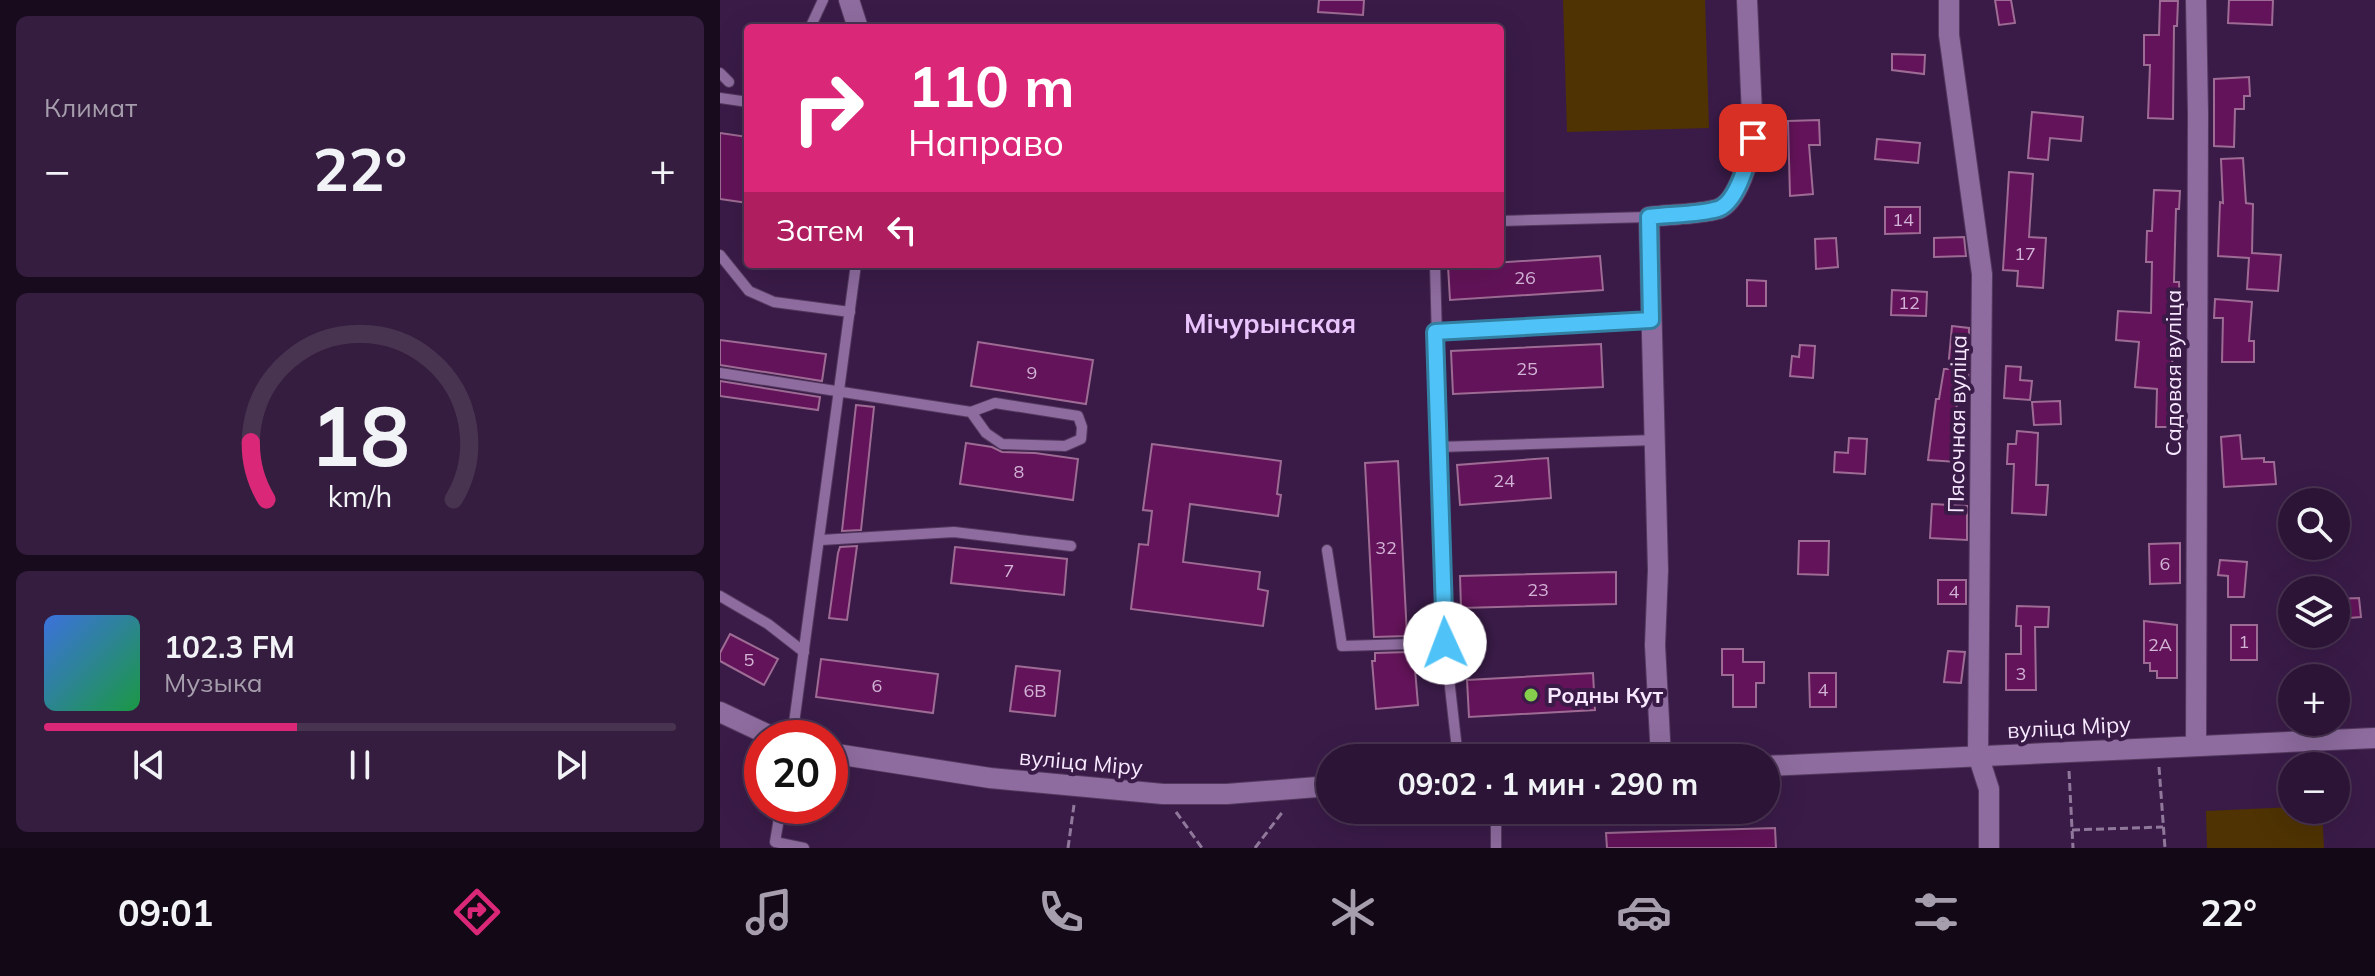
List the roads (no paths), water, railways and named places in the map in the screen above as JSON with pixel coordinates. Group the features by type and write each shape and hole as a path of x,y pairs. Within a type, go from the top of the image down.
{"street":[{"path":"849,0 857,24"},
{"path":"1660,744 1655,645 1658,570 1649,217 1720,208 1732,196 1740,180 1750,156 1753,138 1747,0"},
{"name":"Пясочная вуліца","path":"1949,0 1949,35 1982,274 1978,755 1989,789 1989,848"},
{"name":"Садовая вуліца","path":"2196,0 2196,745"},
{"path":"720,712 744,723"},
{"name":"вуліца Міру","path":"1780,765 2375,738"},
{"name":"вуліца Міру","path":"848,756 990,778 1163,794 1227,794 1316,787"}],"lane":[{"path":"812,24 823,0"},
{"path":"720,73 729,82"},
{"path":"720,98 744,101"},
{"path":"1504,221 1649,217"},
{"path":"720,255 749,291 774,302 850,312"},
{"path":"795,720 856,268"},
{"path":"1435,268 1445,643 1456,744"},
{"path":"1435,332 1651,320"},
{"path":"720,373 971,412 995,403 1078,416 1082,427 1081,439 1065,446 1002,444 986,433 971,412"},
{"path":"1439,447 1655,440"},
{"path":"821,540 954,532 1071,546"},
{"path":"1327,550 1342,646 1445,643"},
{"path":"720,596 768,624 804,652"},
{"path":"778,824 775,842 804,848"},
{"path":"1496,824 1496,848"}],"place":[{"name":"Родны Кут","path":"1531,695"}],"district":[{"name":"Мічурынская","path":"1270,324"}]}
